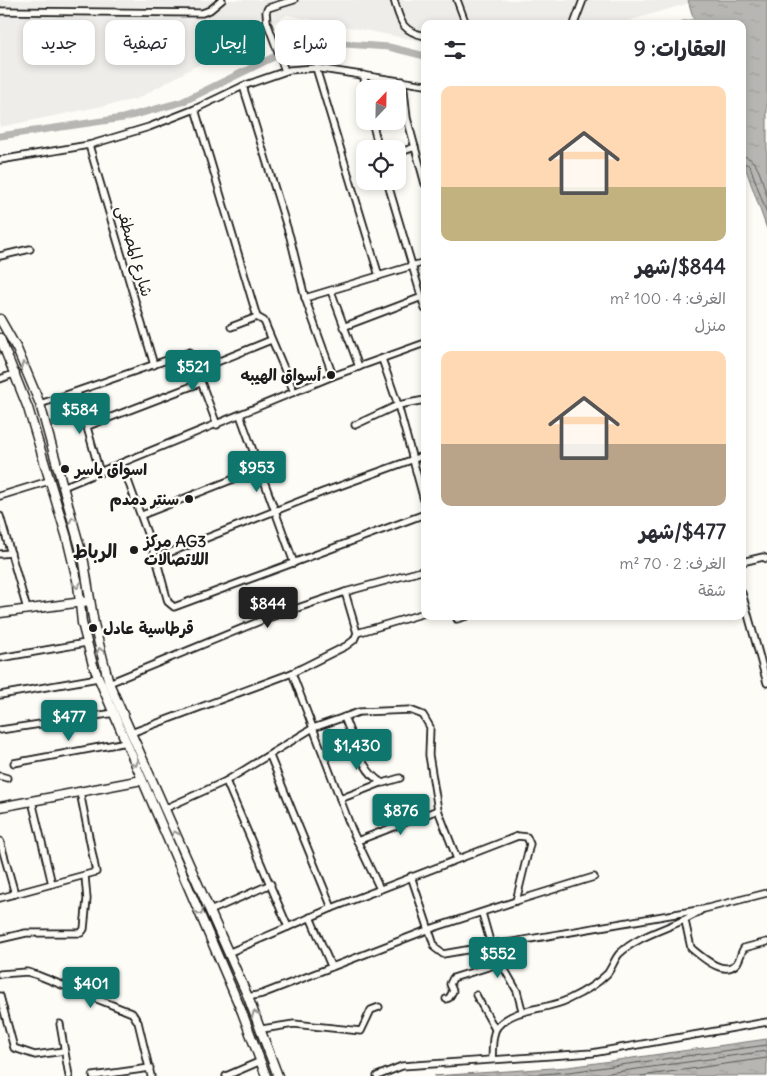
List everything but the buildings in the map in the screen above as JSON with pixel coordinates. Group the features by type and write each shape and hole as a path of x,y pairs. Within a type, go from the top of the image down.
{"main road":[{"path":"0,319 17,349 40,404 84,562 98,645 109,683 248,997 278,1076"},
{"path":"0,338 16,374 74,562 86,643 98,678 115,713 242,1012 266,1076"},
{"path":"52,490 64,487"},
{"path":"0,613 90,601"},
{"path":"0,807 142,780"},
{"path":"179,866 188,862"}],"street":[{"path":"0,10 202,13 210,10 222,0"},
{"path":"284,69 278,48 267,22 266,12 268,8 294,0"},
{"path":"394,0 405,28 411,33 421,35"},
{"path":"457,0 464,20"},
{"path":"576,20 583,0"},
{"path":"316,68 379,276"},
{"path":"0,160 89,145 149,127 195,109 284,69 316,68 396,80"},
{"path":"364,75 364,80"},
{"path":"406,82 421,84"},
{"path":"243,86 290,237 305,298 333,376"},
{"path":"195,109 257,317 264,321 294,392"},
{"path":"406,109 421,169"},
{"name":"شارع المصطفى","path":"89,145 154,365"},
{"path":"406,150 415,147"},
{"path":"390,190 421,294"},
{"path":"0,256 30,249"},
{"path":"305,298 421,263"},
{"path":"331,291 359,367"},
{"path":"344,326 421,297"},
{"path":"230,327 257,317"},
{"path":"195,371 272,340"},
{"path":"64,487 100,474 333,376 421,344"},
{"path":"40,404 190,352 195,371 217,425"},
{"path":"382,359 398,405 421,490"},
{"path":"0,379 16,374"},
{"path":"88,426 200,383"},
{"path":"77,392 100,474"},
{"path":"355,425 398,405 421,401"},
{"path":"240,415 258,469 294,563"},
{"path":"156,558 421,456"},
{"path":"122,464 142,515 168,602 174,607 421,515"},
{"path":"142,515 258,469"},
{"path":"0,496 49,481"},
{"path":"0,516 27,609"},
{"path":"0,554 10,553"},
{"path":"746,561 763,557 767,559"},
{"path":"109,683 256,622 345,592 421,571"},
{"path":"131,733 292,673 346,646 354,640 357,633 345,592"},
{"path":"746,607 767,683"},
{"path":"357,633 421,614"},
{"path":"0,658 86,643"},
{"path":"292,673 340,800 380,888"},
{"path":"0,695 98,678"},
{"path":"164,809 226,781 270,756 313,728 359,712 410,710 423,715 430,727 429,755 438,810 457,859"},
{"path":"0,730 115,713"},
{"path":"344,717 365,764 381,783"},
{"path":"14,763 127,742"},
{"path":"270,756 332,908"},
{"path":"0,776 7,778"},
{"path":"340,800 381,783 400,778"},
{"path":"226,781 272,884 288,927"},
{"path":"0,898 96,872 97,867 80,792"},
{"path":"32,800 52,884"},
{"path":"357,841 438,810"},
{"path":"228,953 380,888 518,836 527,838 530,844 516,901"},
{"path":"0,841 15,894"},
{"path":"0,939 26,933 81,933 84,929 87,899 85,876"},
{"path":"411,876 435,948 443,954 704,909 767,892"},
{"path":"248,997 262,994 430,929 594,877"},
{"path":"210,912 272,884"},
{"path":"492,1059 496,1029 499,1025 522,1010 542,1008 567,1000 608,973 619,955 662,928 685,921 704,909"},
{"path":"482,913 491,945"},
{"path":"310,917 331,966"},
{"path":"685,921 691,948 715,966 727,968 737,963 744,948 767,942"},
{"path":"498,943 501,962 517,991 522,1010"},
{"path":"446,999 449,998 453,991 450,984 454,978 501,962"},
{"path":"0,974 27,972 132,1013 138,1022 151,1076"},
{"path":"476,995 496,1029"},
{"path":"1,999 14,1048 36,1055 64,1051"},
{"path":"262,1030 294,1024 361,1031 371,1010 379,1007"},
{"path":"377,1076 402,1066 592,1053 767,1022"},
{"path":"60,1024 69,1076"},
{"path":"226,1076 261,1061"},
{"path":"93,1076 150,1068"}],"shaded area":[{"path":"0,0 688,0 689,3 632,20 421,20 421,41 346,27 346,20 313,20 287,15 275,20 265,27 265,20 195,20 195,65 198,65 137,99 0,127"}],"water":[{"path":"688,0 767,0 767,229 746,170 746,20 694,20"},
{"path":"767,1039 767,1076 434,1076 568,1067"}],"waterway":[{"path":"0,136 123,118 182,102 290,49 330,43 389,47 421,55"}],"place":[{"name":"أسواق الهيبه","path":"331,375"},
{"name":"اسواق ياسر","path":"65,469"},
{"name":"سنتر دمدم","path":"189,499"},
{"name":"مركز AG3 اللاتصالات","path":"134,550"},
{"name":"قرطاسية عادل","path":"93,628"}],"district":[{"name":"الرباط","path":"95,551"}]}
